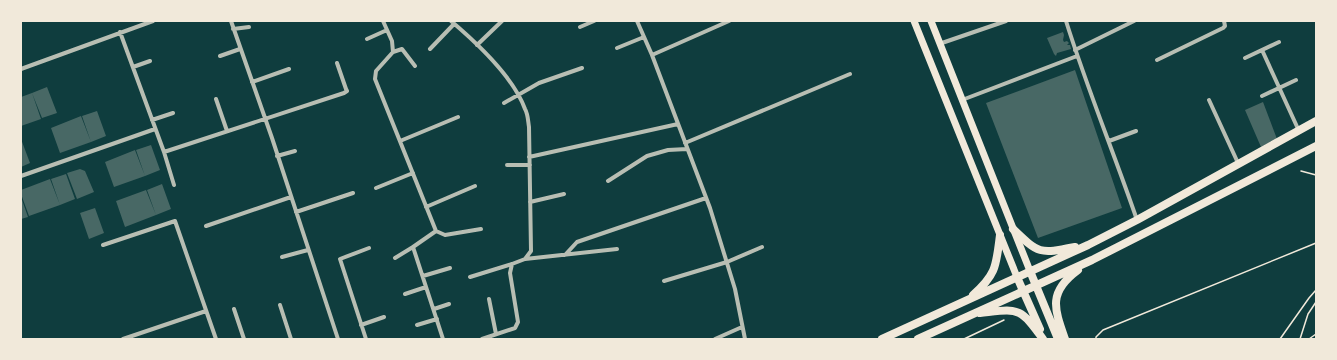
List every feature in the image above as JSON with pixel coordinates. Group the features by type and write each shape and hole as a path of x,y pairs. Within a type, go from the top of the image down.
{"main road":[{"path":"914,21 1017,277 1044,339"},
{"path":"930,21 1058,339"},
{"path":"882,339 1088,245 1137,220 1316,121"},
{"path":"918,339 1023,290 1092,260 1316,146"},
{"path":"1013,229 1031,246 1040,251 1051,252 1088,245"},
{"path":"965,302 986,283 994,271 1000,235"},
{"path":"1065,339 1055,309 1056,296 1069,277 1092,260"},
{"path":"973,313 1007,310 1015,311 1023,315 1044,339"}],"street":[{"path":"21,69 152,21"},
{"path":"230,21 265,119 338,339"},
{"path":"383,21 392,41 393,52"},
{"path":"476,45 502,21"},
{"path":"580,27 594,21"},
{"path":"637,21 652,55 706,198 735,288 745,339"},
{"path":"652,55 720,23 729,21"},
{"path":"940,44 1006,21"},
{"path":"1066,21 1077,56 1137,220"},
{"path":"1075,50 1134,21"},
{"path":"1157,60 1223,28 1225,26 1224,21"},
{"path":"430,49 452,22 499,67 518,93 526,110 529,127 531,251 525,259"},
{"path":"233,29 248,27"},
{"path":"367,40 387,30"},
{"path":"120,32 164,152 174,185"},
{"path":"617,48 644,37"},
{"path":"1245,58 1279,42"},
{"path":"220,56 240,49"},
{"path":"415,66 402,49 393,52 376,71 375,79 426,207 436,231 445,235 481,229"},
{"path":"1262,50 1299,131"},
{"path":"962,100 1077,56"},
{"path":"133,67 150,61"},
{"path":"164,152 344,93 347,91 337,63"},
{"path":"504,102 518,93 539,83 582,68"},
{"path":"252,82 290,69"},
{"path":"685,143 850,74"},
{"path":"1262,96 1296,80"},
{"path":"216,99 227,131"},
{"path":"1209,100 1238,163"},
{"path":"152,120 173,113"},
{"path":"400,142 458,117"},
{"path":"529,157 678,124"},
{"path":"21,176 155,128"},
{"path":"1109,141 1136,131"},
{"path":"608,181 647,156 668,150 687,149"},
{"path":"277,156 295,151"},
{"path":"507,165 530,165"},
{"path":"376,188 413,173"},
{"path":"426,207 475,186"},
{"path":"296,212 353,193"},
{"path":"530,202 564,194"},
{"path":"206,226 291,198"},
{"path":"566,254 577,242 706,198"},
{"path":"103,245 176,221 216,339"},
{"path":"395,258 436,231"},
{"path":"413,246 443,339"},
{"path":"664,282 727,262 762,247"},
{"path":"366,339 340,259 369,248"},
{"path":"470,277 525,259 617,249"},
{"path":"282,257 308,250"},
{"path":"482,339 516,328 518,322 510,273 512,264"},
{"path":"423,276 450,268"},
{"path":"406,294 426,286"},
{"path":"489,299 496,334"},
{"path":"434,309 449,304"},
{"path":"280,305 291,339"},
{"path":"234,309 244,339"},
{"path":"123,339 206,310"},
{"path":"361,325 384,317"},
{"path":"417,325 437,319"},
{"path":"715,339 742,327"}],"path":[{"path":"1301,171 1316,175"},
{"path":"1096,339 1096,337 1103,330 1316,243"},
{"path":"1280,339 1316,290"},
{"path":"1300,339 1308,314 1316,302"},
{"path":"964,339 1006,319"},
{"path":"1309,339 1316,334"}],"building":[{"path":"1063,32 1063,40 1064,42 1067,41 1069,43 1067,45 1070,45 1071,49 1057,53 1056,56 1047,38"},
{"path":"1075,70 1122,208 1038,238 986,103"},
{"path":"47,87 57,113 42,118 32,93"},
{"path":"32,93 41,119 21,126 21,97"},
{"path":"1263,102 1277,139 1261,147 1245,110"},
{"path":"97,111 106,136 91,142 82,116"},
{"path":"81,116 91,142 60,153 51,128"},
{"path":"21,139 30,163 21,167"},
{"path":"151,145 160,170 145,176 136,150"},
{"path":"135,150 145,176 114,187 105,162"},
{"path":"80,169 85,171 94,192 77,199 67,173"},
{"path":"66,174 75,199 60,205 51,179"},
{"path":"50,179 60,205 29,216 21,190"},
{"path":"162,184 171,209 156,215 147,190"},
{"path":"146,190 156,215 125,227 116,201"},
{"path":"21,197 28,217 21,219"},
{"path":"95,208 104,233 89,239 80,213"}]}
